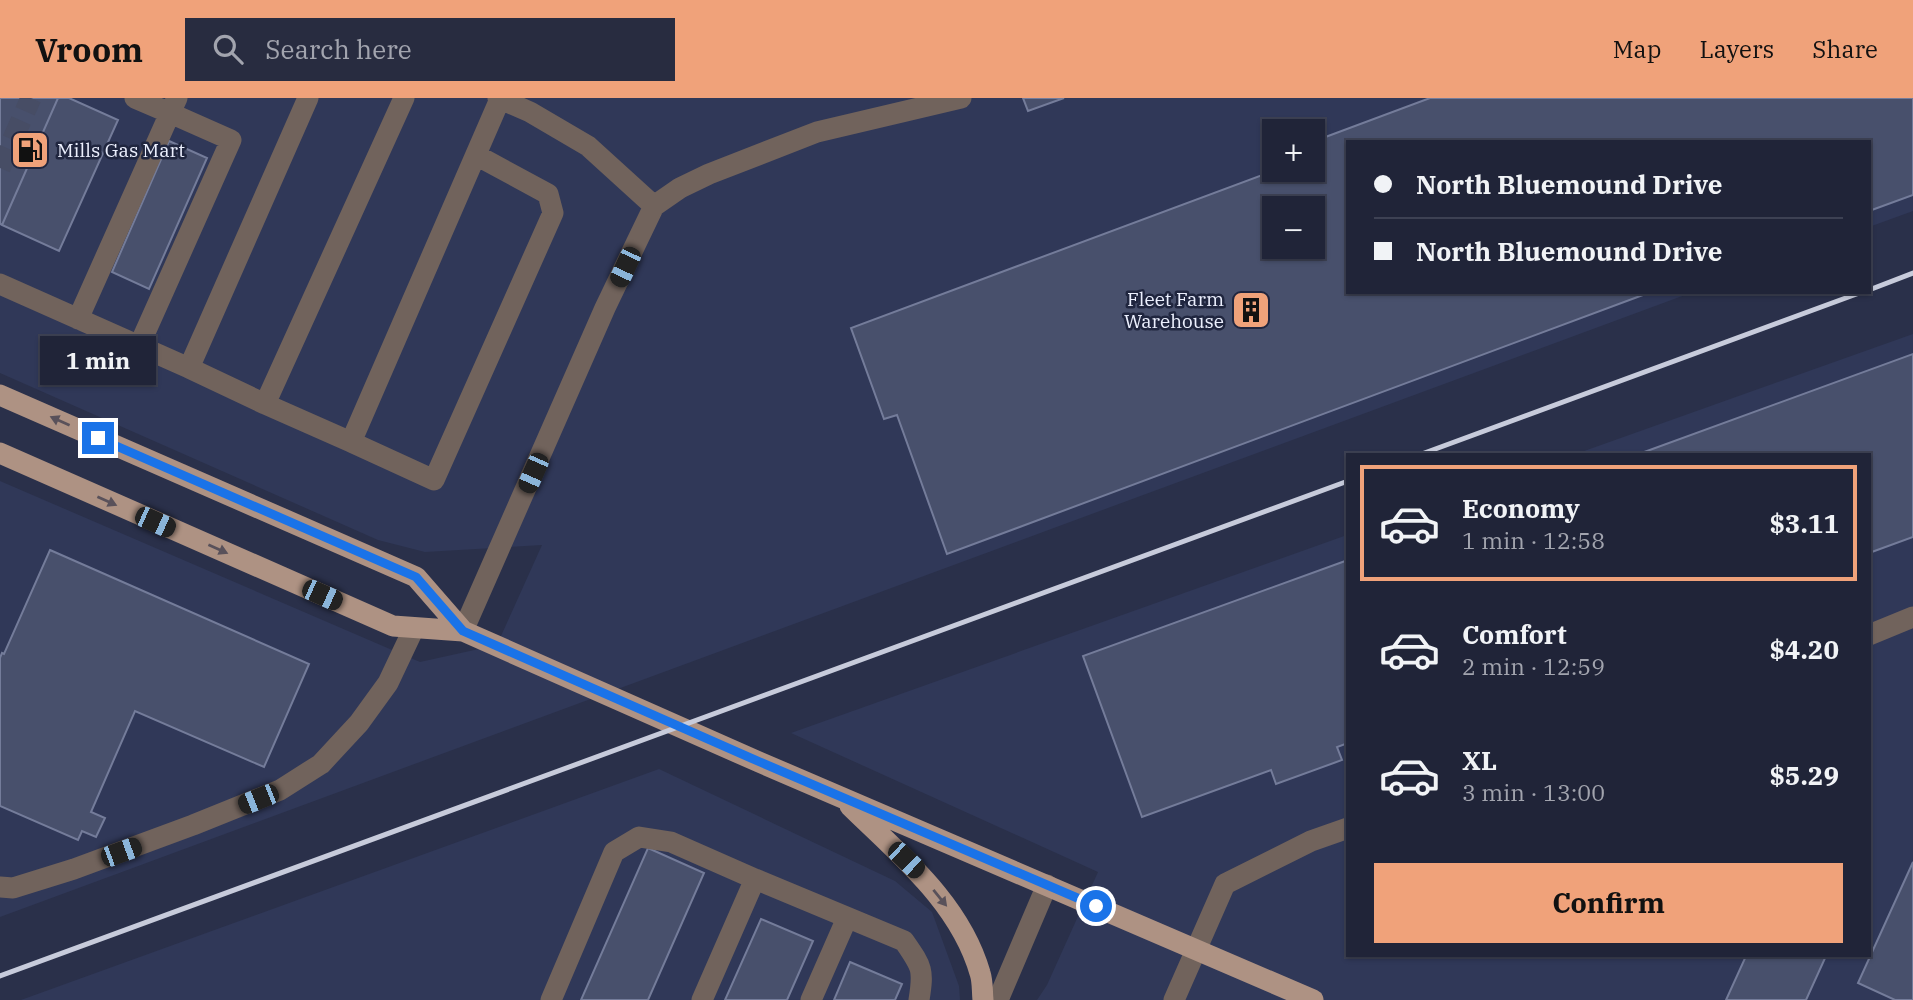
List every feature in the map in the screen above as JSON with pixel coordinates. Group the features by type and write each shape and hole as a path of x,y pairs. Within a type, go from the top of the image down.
{"main road":[{"path":"0,395 416,577 463,631"},
{"path":"0,453 393,626 463,631 1313,1000"},
{"path":"841,797 920,874 947,907 966,940 981,975 983,1000"}],"street":[{"path":"135,98 174,105 231,140 139,346"},
{"path":"189,369 308,98"},
{"path":"265,404 404,98"},
{"path":"463,631 605,308 654,206 680,188 709,174 817,132 961,98"},
{"path":"351,442 499,99 530,112 588,146 654,206"},
{"path":"78,319 174,105"},
{"path":"0,284 434,480 553,213 548,194 476,155"},
{"path":"1871,634 1913,617"},
{"path":"0,887 13,888 74,869 193,825 279,790 321,764 359,723 388,683 414,628"},
{"path":"1174,1000 1225,884 1311,841 1346,829"},
{"path":"551,1000 614,852 639,837 671,842 904,941 923,974 919,1000"},
{"path":"702,1000 755,879"},
{"path":"998,1000 1047,885"},
{"path":"811,1000 847,918"}],"shaded area":[{"path":"0,98 1913,98 1913,211 1871,226 1871,140 1346,140 1346,294 1688,294 0,917 0,481 420,662 497,645 542,545 425,552 378,540 0,373"},
{"path":"1913,334 1913,1000 1037,1000 1047,985 1098,872 791,733 1346,535 1346,957 1871,957 1871,453 1579,453"},
{"path":"659,769 895,881 932,912 959,986 960,1000 21,1000"}],"building":[{"path":"0,98 58,98 2,225 0,224"},
{"path":"58,98 69,98 118,120 59,251 2,225"},
{"path":"1023,98 1064,98 1028,111"},
{"name":"Fleet Farm Warehouse","path":"1430,98 1913,98 1913,195 1871,210 1871,140 1346,140 1346,294 1646,294 947,554 897,415 884,419 851,328 1262,175 1262,182 1325,182 1325,137"},
{"path":"169,141 207,158 149,289 112,272"},
{"path":"1913,354 1913,537 1871,552 1871,453 1641,453"},
{"path":"50,550 309,664 264,767 135,711 91,812 105,818 96,837 82,831 78,840 0,806 0,658"},
{"path":"1346,561 1346,744 1337,747 1342,760 1276,784 1271,770 1142,817 1083,656"},
{"path":"648,848 704,873 648,1000 581,1000"},
{"path":"1913,862 1913,1000 1895,1000 1858,983"},
{"path":"761,919 813,941 787,1000 725,1000"},
{"path":"1746,957 1826,957 1806,1000 1726,1000"},
{"path":"850,962 902,984 895,1000 834,1000"}],"tunnel":[{"path":"0,168 31,98"}],"railway":[{"path":"1871,289 1913,273"},
{"path":"1424,453 1857,294"},
{"path":"0,976 1346,482"}],"place":[{"name":"Mills Gas Mart","path":"30,150"},
{"name":"Fleet Farm Warehouse","path":"1251,310"}],"route":[{"path":"98,438 416,577 463,631 1096,906"}]}
